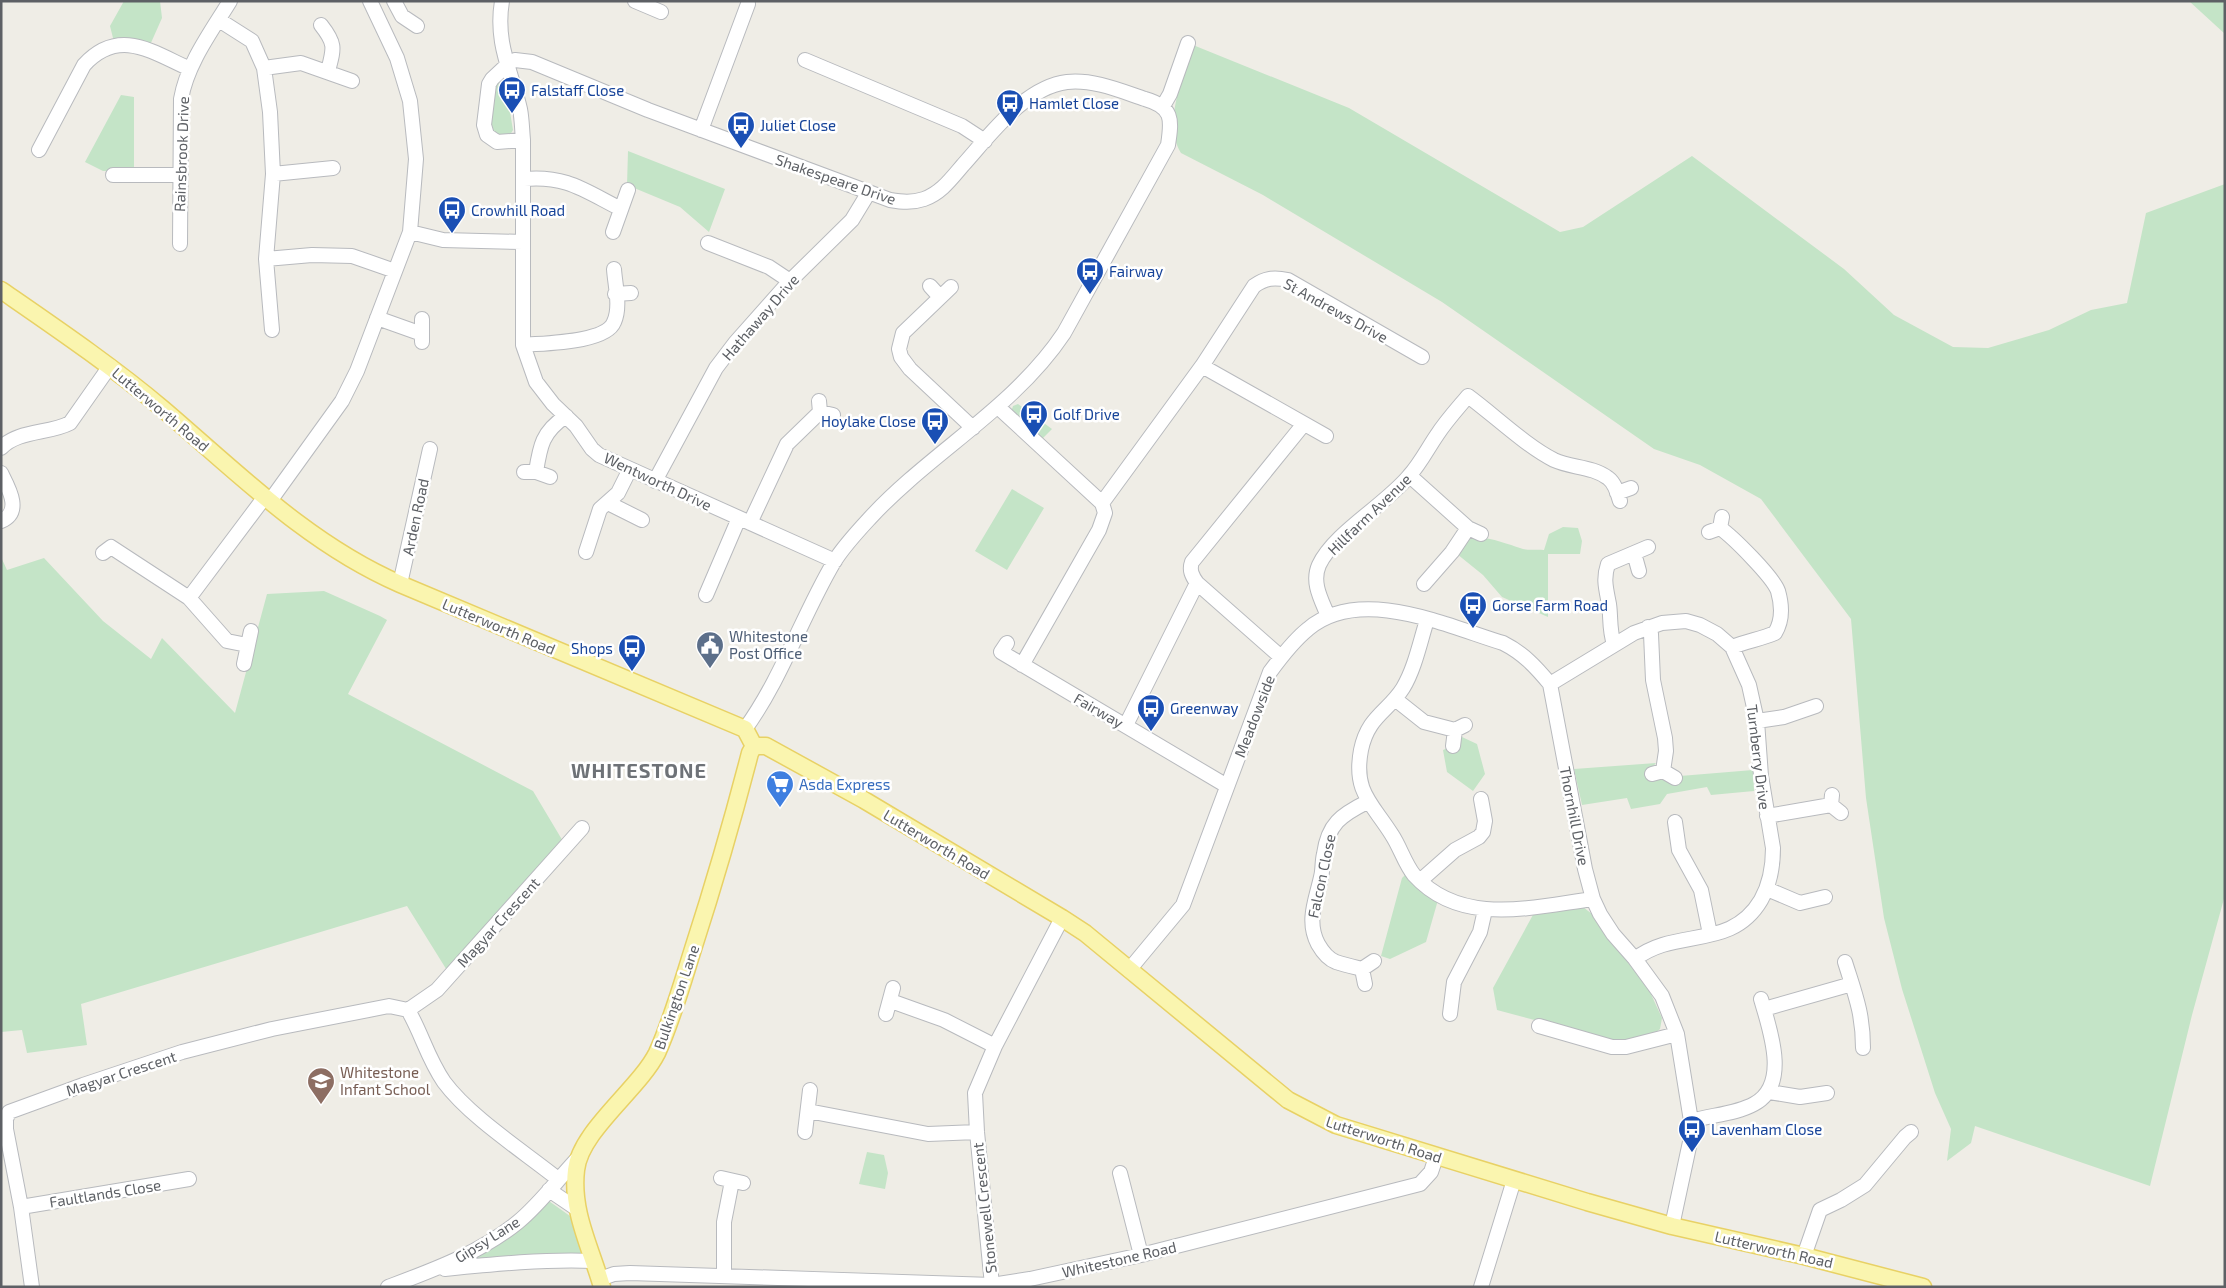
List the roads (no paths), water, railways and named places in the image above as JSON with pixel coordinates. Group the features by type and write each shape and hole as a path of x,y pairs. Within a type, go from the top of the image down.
{"main road":[{"name":"Lutterworth Road","path":"1,290 110,366 267,499 312,535 352,560 400,584 745,729"},
{"path":"745,729 754,746"},
{"name":"Lutterworth Road","path":"754,746 766,746 864,800 1062,918 1129,970 1288,1100 1336,1125 1436,1157 1672,1226 1804,1256 1924,1287"},
{"name":"Bulkington Lane","path":"601,1283 577,1208 575,1184 578,1158 586,1144 647,1069 662,1042 718,874 750,753 754,746"}],"street":[{"name":"Rainsbrook Drive","path":"180,244 174,229 181,175 181,99 184,83 190,69 230,1"},
{"path":"190,598 342,401 357,370 410,232 416,159 410,101 398,58 370,1"},
{"path":"394,1 409,26"},
{"name":"Wentworth Drive","path":"502,1 499,20 500,35 520,111 523,140 524,345 536,382 553,404 566,416 599,455 835,561"},
{"path":"635,1 661,12"},
{"path":"701,130 748,4"},
{"path":"219,20 252,41 264,68 270,112 273,174 266,259 275,323"},
{"path":"320,24 332,39 334,48 328,71"},
{"path":"745,729 790,651 835,561 870,518 906,484 998,406 1054,349 1168,145 1170,116 1163,106 1170,94 1188,43"},
{"path":"46,145 84,65 94,54 103,49 117,45 138,46 190,69"},
{"name":"Shakespeare Drive","path":"508,64 515,60 532,62 701,130 890,200 906,202 923,199 942,190 1022,102 1038,91 1067,82 1097,84 1163,106"},
{"path":"264,68 301,63 352,81"},
{"path":"508,64 489,84 484,125 487,135 496,142 523,140"},
{"path":"809,66 962,126 985,141"},
{"path":"273,174 328,165"},
{"path":"113,175 181,175"},
{"path":"524,179 539,178 567,182 621,208"},
{"path":"613,232 628,190"},
{"name":"Hathaway Drive","path":"655,481 716,368 735,343 790,280 852,220 869,192"},
{"path":"410,232 443,240 523,242"},
{"path":"708,243 769,267 790,280"},
{"path":"266,259 312,255 352,256 395,271"},
{"path":"524,345 581,340 605,333 614,324 617,313 614,269"},
{"name":"St Andrews Drive","path":"1202,366 1254,286 1268,278 1288,280 1422,357"},
{"path":"930,286 940,297"},
{"path":"951,287 902,333 899,349 901,357 910,369 973,428"},
{"path":"615,294 632,293"},
{"path":"377,318 422,338 422,319"},
{"path":"1,448 26,435 60,428 70,423 110,366"},
{"path":"1102,503 1202,366 1303,425 1326,436"},
{"name":"Hillfarm Avenue","path":"1328,616 1316,583 1319,566 1333,546 1362,519 1385,502 1410,476 1439,432 1468,396 1542,453 1556,461 1598,471 1611,480 1623,494"},
{"path":"998,406 1102,503 1104,507 1104,520 1022,665"},
{"path":"706,595 744,520 787,444 824,409"},
{"path":"550,477 530,472 544,437 554,424 566,416"},
{"path":"1126,725 1197,583 1191,573 1192,562 1303,425"},
{"name":"Arden Road","path":"400,584 430,449"},
{"path":"586,552 600,509 618,493 630,469"},
{"path":"1,472 10,491 13,504 10,515 1,521"},
{"path":"1410,476 1468,528 1481,534"},
{"path":"608,502 642,520"},
{"path":"1717,526 1732,537 1777,590 1782,618 1776,632 1762,639 1747,641 1732,647"},
{"path":"1431,580 1468,528"},
{"path":"103,553 111,547 190,598 228,642 247,646"},
{"path":"1614,644 1604,576 1608,564 1612,560 1648,547"},
{"path":"1634,553 1639,571"},
{"name":"Meadowside","path":"1129,970 1183,905 1270,672 1281,657 1197,583"},
{"path":"1281,657 1308,628 1328,616 1354,609 1399,611 1502,643 1530,661 1550,684"},
{"path":"1428,620 1407,679 1395,699 1378,714 1363,741 1360,769 1362,788 1367,802 1392,835 1413,874 1445,899 1485,910 1507,910 1593,899"},
{"name":"Turnberry Drive","path":"1550,684 1614,644 1648,627 1672,621 1686,621 1700,625 1717,634 1732,647 1749,686 1757,721 1761,776 1773,860 1767,889 1752,914 1735,928 1722,933 1660,945 1635,960"},
{"path":"1648,627 1651,634 1652,680 1666,738 1663,775"},
{"path":"244,664 251,631"},
{"name":"Fairway","path":"1007,643 1001,652 1227,786"},
{"name":"Thornhill Drive","path":"1550,684 1585,869 1593,899 1613,934 1662,996 1677,1034 1691,1121 1690,1142 1672,1226"},
{"path":"1395,699 1424,722 1460,727 1453,746"},
{"path":"1757,721 1784,717 1818,706"},
{"name":"Falcon Close","path":"1365,984 1368,965 1335,962 1329,958 1320,949 1315,938 1311,929 1311,918 1322,874 1327,836 1338,820 1349,811 1367,802"},
{"path":"1767,816 1835,804"},
{"path":"1421,880 1455,850 1479,837 1485,821 1477,807"},
{"path":"1677,820 1678,850 1701,890 1710,934"},
{"name":"Magyar Crescent","path":"32,1287 21,1207 6,1129 6,1118 10,1112 182,1052 272,1029 389,1006 408,1010 437,990 583,829"},
{"path":"1767,889 1800,903 1825,894"},
{"path":"1454,1008 1454,982 1480,932 1485,910"},
{"name":"Stonewell Crescent","path":"992,1285 975,1093 995,1046 1062,918"},
{"path":"1845,962 1859,1004 1867,1040"},
{"path":"1691,1121 1754,1105 1769,1092 1775,1075 1775,1061 1762,1004 1852,984"},
{"path":"886,1014 892,994 995,1046"},
{"path":"408,1010 428,1055 445,1083 466,1107 558,1179"},
{"path":"1539,1026 1612,1047 1626,1047 1677,1034"},
{"path":"805,1132 810,1090"},
{"path":"1769,1092 1800,1097 1827,1093"},
{"name":"Stonewell Crescent","path":"808,1111 928,1134 977,1132"},
{"path":"1804,1256 1817,1214 1820,1210 1865,1185 1905,1133"},
{"name":"Whitestone Road","path":"601,1283 614,1274 724,1275 754,1282 992,1285 1030,1279 1141,1254 1420,1184 1430,1172 1436,1157"},
{"name":"Gipsy Lane","path":"388,1287 458,1259 501,1234 532,1209 578,1158"},
{"path":"1120,1173 1141,1254"},
{"name":"Faultlands Close","path":"21,1207 189,1179"},
{"path":"724,1275 724,1222 732,1180"},
{"path":"1481,1287 1514,1180"},
{"path":"549,1190 577,1208"},
{"name":"Gipsy Lane","path":"432,1270 534,1260 594,1261"}],"place":[{"name":"Falstaff Close","path":"512,114"},
{"name":"Hamlet Close","path":"1010,127"},
{"name":"Juliet Close","path":"741,149"},
{"name":"Crowhill Road","path":"452,234"},
{"name":"Fairway","path":"1090,295"},
{"name":"Golf Drive","path":"1034,438"},
{"name":"Hoylake Close","path":"935,445"},
{"name":"Gorse Farm Road","path":"1473,629"},
{"name":"Whitestone Post Office","path":"710,669"},
{"name":"Shops","path":"632,672"},
{"name":"Greenway","path":"1151,732"},
{"name":"Asda Express","path":"780,808"},
{"name":"Whitestone Infant School","path":"321,1105"},
{"name":"Lavenham Close","path":"1692,1153"}],"district":[{"name":"WHITESTONE","path":"639,770"}]}
